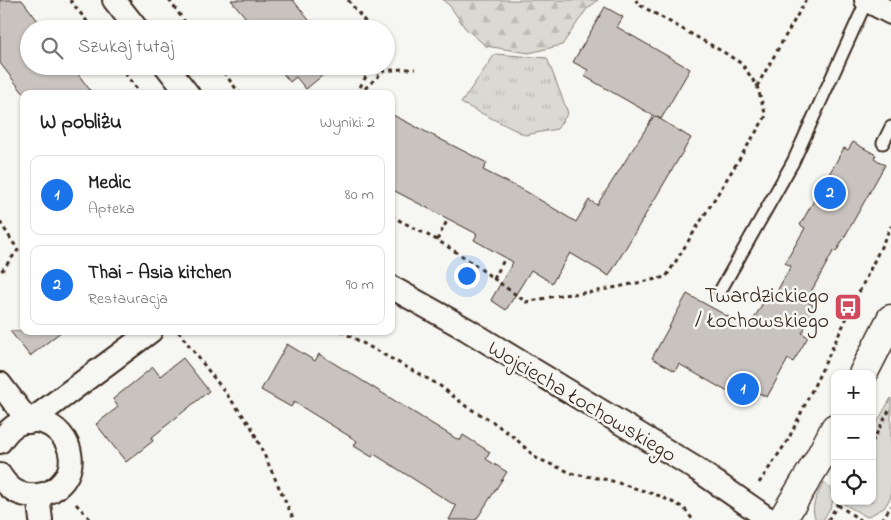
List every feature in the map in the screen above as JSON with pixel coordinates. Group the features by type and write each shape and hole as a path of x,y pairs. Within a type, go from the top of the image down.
{"street":[{"path":"867,0 891,13"},
{"path":"119,2 130,20"},
{"path":"173,75 185,90"},
{"name":"Wojciecha Łochowskiego","path":"395,289 466,329 695,468 770,520"},
{"path":"866,370 891,319"},
{"path":"29,422 146,335"},
{"path":"0,384 29,422"},
{"path":"0,442 16,425 39,421 51,426 64,436 71,452 71,465 68,475 60,486 46,494 27,496 14,491 0,475"},
{"path":"782,520 831,436"},
{"path":"38,495 41,520"}],"lane":[{"path":"719,293 793,162 867,0"},
{"path":"883,143 891,127"}],"path":[{"path":"70,0 86,20"},
{"path":"170,0 184,20"},
{"path":"348,0 364,20"},
{"path":"395,219 437,240 526,302 562,294 593,292 666,277 766,116 757,86 742,64 638,4 636,0"},
{"path":"757,86 806,0"},
{"path":"395,69 415,69"},
{"path":"126,75 138,90"},
{"path":"226,75 237,90"},
{"path":"360,90 368,75"},
{"path":"363,90 379,75"},
{"path":"437,240 448,219"},
{"path":"0,222 18,250 0,273"},
{"path":"746,503 788,440 891,226"},
{"path":"494,279 506,258"},
{"path":"181,335 251,426 294,520"},
{"path":"348,335 439,385 467,407 489,419 515,438 536,458 574,474 609,480 660,496 684,508 693,520"},
{"path":"876,435 891,407"},
{"path":"828,520 838,505"},
{"path":"841,505 860,520"},
{"path":"882,520 891,506"}],"green space":[{"path":"443,0 598,0 586,10 562,45 529,53 486,46 465,28 450,6"},
{"path":"495,54 547,58 568,113 557,129 525,135 461,103"},
{"path":"891,398 891,497 884,508 867,517 846,505 876,505 876,424"},
{"path":"824,482 831,490 831,505 823,520 816,520 814,515 813,510"}],"building":[{"path":"0,0 22,0 37,20 20,20 20,75 79,75 90,90 21,90 0,63"},
{"path":"231,0 293,0 309,20 248,20"},
{"path":"605,7 623,17 617,27 690,69 661,119 655,116 691,138 609,276 570,253 552,283 531,270 506,310 491,300 513,262 474,240 477,234 395,191 395,116 487,163 483,170 527,192 576,222 589,200 597,205 654,116 584,76 588,70 573,62"},
{"path":"284,75 323,75 306,89 296,77 290,82"},
{"path":"853,142 876,155 874,158 885,165 806,301 816,307 802,333 808,337 793,362 788,359 767,397 755,391 747,403 679,364 675,371 652,358 687,294 749,328 765,299 771,302 791,266 785,263 805,228 800,225 844,148 848,150"},
{"path":"10,331 20,331 20,335 57,335 30,356"},
{"path":"287,344 315,361 319,354 460,441 463,435 490,452 486,459 507,472 476,520 449,520 456,506 374,454 372,457 354,446 357,441 294,402 291,407 261,390"},
{"path":"183,358 209,391 151,438 153,441 126,462 96,424 118,407 113,399 153,367 160,376"}],"place":[{"name":"Thai - Asia kitchen","path":"830,193"},
{"name":"Twardzickiego / Łochowskiego","path":"848,307"},
{"name":"Medic","path":"743,389"}]}
